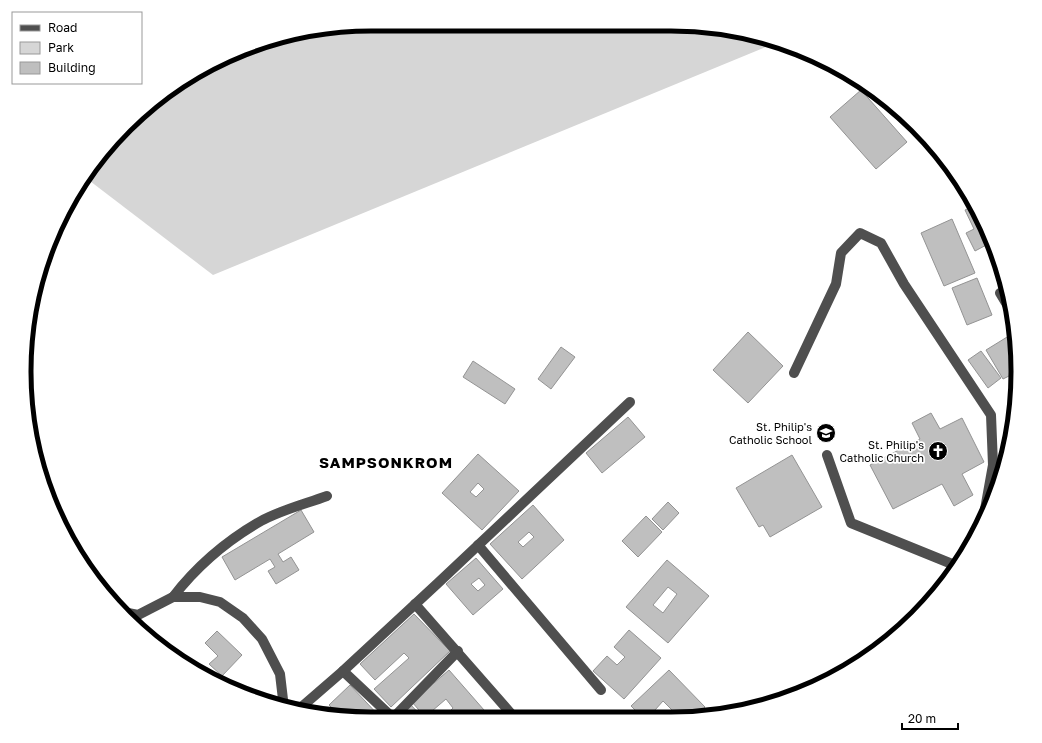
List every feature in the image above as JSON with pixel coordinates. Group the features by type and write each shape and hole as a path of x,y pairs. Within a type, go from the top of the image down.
{"street":[{"path":"794,373 836,284 841,253 860,233 881,243 904,284 991,415 993,466 988,495"},
{"path":"304,705 343,671 630,402"},
{"path":"827,455 851,523 952,564"},
{"path":"137,618 173,598 192,572 214,553 260,521 327,496"},
{"path":"478,545 601,690"},
{"path":"173,598 200,597 220,602 243,618 262,639 280,674 283,700"},
{"path":"415,604 458,651 510,712"},
{"path":"399,712 458,651"},
{"path":"343,671 387,712"}],"green space":[{"path":"372,31 670,31 715,34 769,46 213,275 89,180 115,147 147,115 164,101 201,77 241,57 262,49 305,38 327,34"}],"building":[{"path":"861,90 907,142 876,169 830,117"},
{"path":"969,208 986,245 975,251 966,233 974,229 965,210"},
{"path":"952,219 975,273 944,286 921,233"},
{"path":"977,278 992,315 967,325 952,288"},
{"path":"748,332 783,366 748,403 713,370"},
{"path":"1009,336 1011,375 1003,379 986,350"},
{"path":"561,347 575,357 551,389 538,379"},
{"path":"981,351 1001,378 988,388 968,360"},
{"path":"473,361 515,389 505,404 463,377"},
{"name":"St. Philip's Catholic Church","path":"931,413 940,429 962,418 984,462 962,474 973,495 954,506 942,484 893,509 870,465 920,439 912,423"},
{"path":"628,417 645,437 602,473 586,453"},
{"path":"478,454 519,491 482,530 442,493","holes":["478,483 484,489 476,497 470,492"]},
{"path":"792,455 822,507 770,537 763,525 759,527 736,488"},
{"path":"668,502 679,513 663,530 652,519"},
{"path":"533,505 564,540 522,579 490,544","holes":["529,532 534,537 523,547 518,542"]},
{"path":"301,510 314,532 278,554 283,562 291,557 299,570 276,584 268,571 275,567 270,559 235,580 222,557"},
{"path":"646,516 662,532 638,557 622,541"},
{"path":"476,558 503,589 473,615 446,584","holes":["479,578 485,585 478,591 471,584"]},
{"path":"667,560 709,596 668,643 626,607","holes":["668,587 677,594 663,613 653,605"]},
{"path":"414,614 450,651 391,707 374,689 409,658 404,653 375,680 360,664"},
{"path":"629,630 661,658 624,699 593,671 607,656 617,665 625,657 614,647"},
{"path":"217,631 242,655 222,676 209,664 218,656 205,643"},
{"path":"449,670 484,710 482,712 449,712 453,708 446,699 431,712 421,712 412,702"},
{"path":"669,670 705,707 702,710 674,712 663,701 655,710 657,712 637,712 631,706"},
{"path":"350,685 375,712 334,710 329,705"},
{"path":"411,705 417,712 404,712"}],"place":[{"name":"St. Philip's Catholic School","path":"826,433"},
{"name":"St. Philip's Catholic Church","path":"938,451"}],"district":[{"name":"SAMPSONKROM","path":"386,463"}]}
